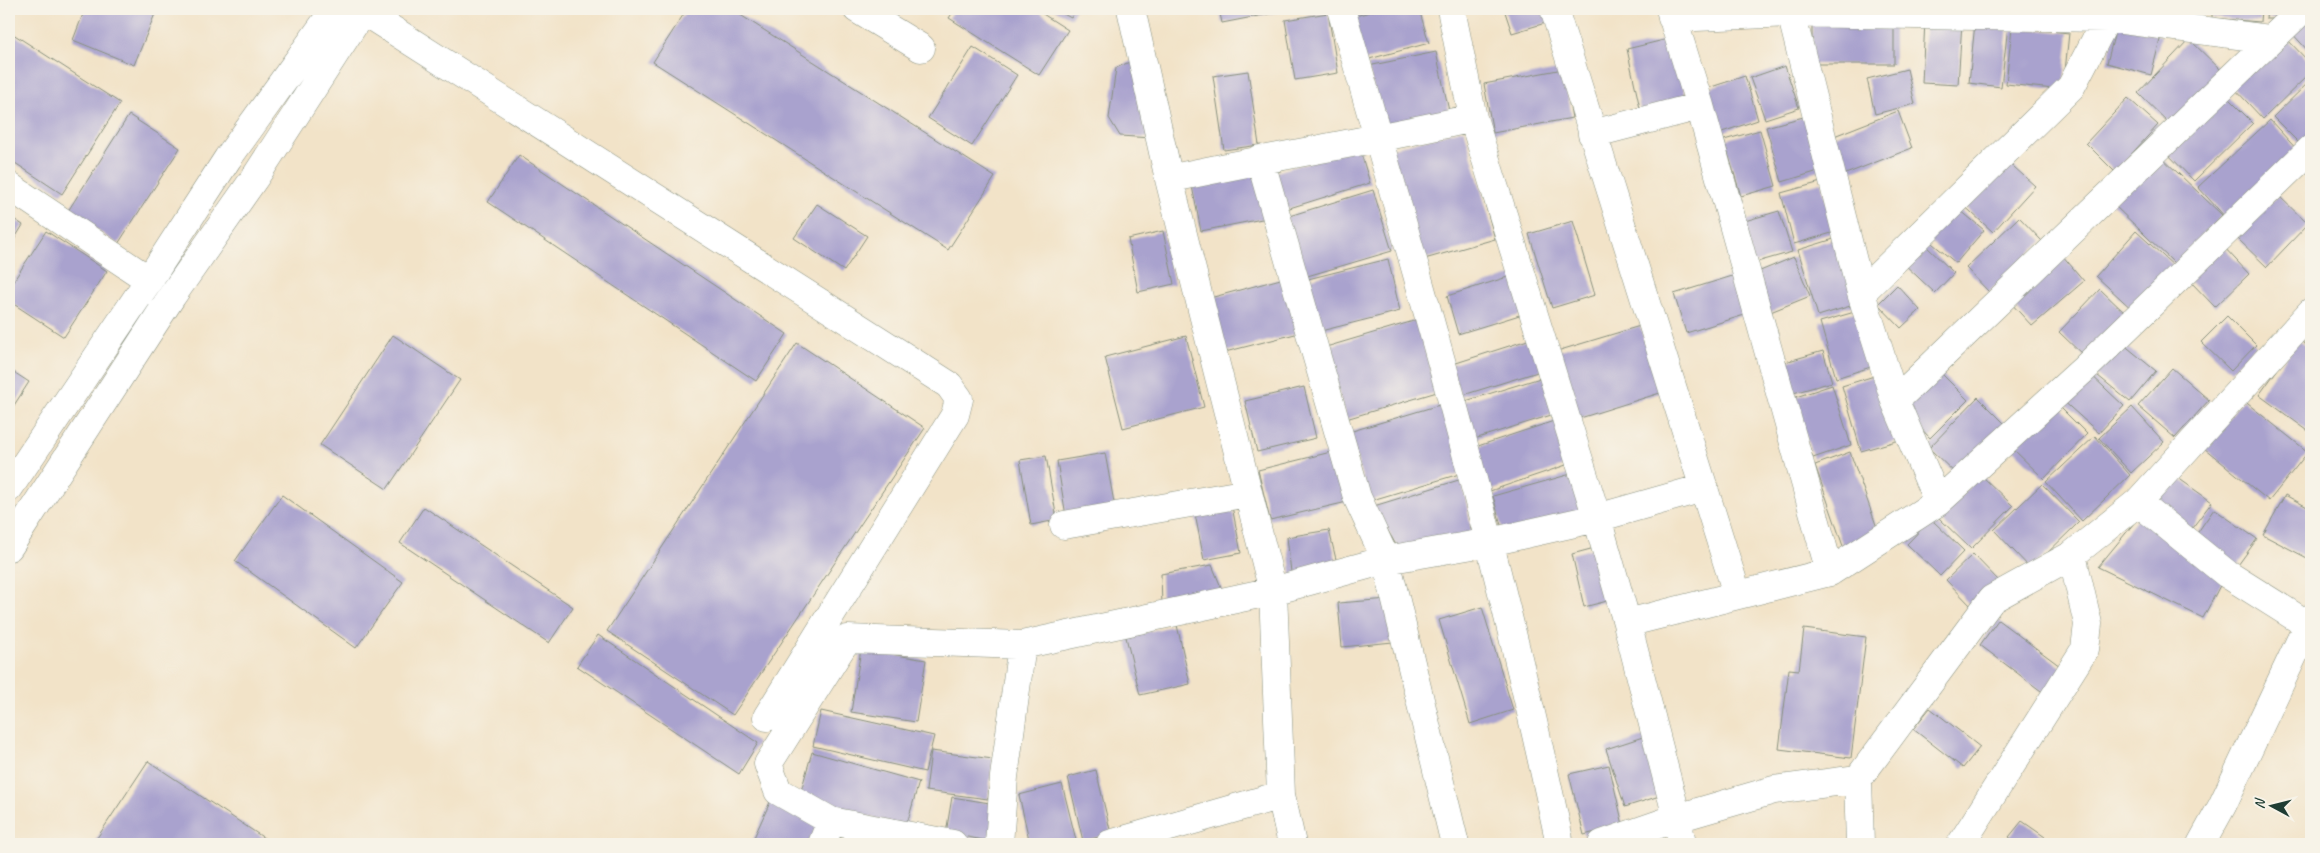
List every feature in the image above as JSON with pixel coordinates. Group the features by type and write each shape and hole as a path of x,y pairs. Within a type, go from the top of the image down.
{"street":[{"path":"9,488 149,280 228,158 335,9"},
{"path":"857,9 921,48"},
{"path":"1131,9 1169,179 1273,592 1281,795 1292,844"},
{"path":"1341,9 1490,542 1532,711 1560,844"},
{"path":"1451,9 1473,118 1597,518 1627,623 1680,831"},
{"path":"1554,9 1737,594"},
{"path":"1895,401 2302,9"},
{"path":"9,547 172,296 256,176 363,10 949,386 958,399 955,415 767,717"},
{"path":"1830,572 1700,106 1671,13 2107,14 2269,39"},
{"path":"1790,13 1861,293 1895,401 1938,502"},
{"path":"1861,293 2071,87 2107,14"},
{"path":"1592,134 1700,106"},
{"path":"1169,179 1260,159 1378,139 1473,118"},
{"path":"1627,623 1830,572 1938,502 2084,369 2311,149"},
{"path":"1260,159 1357,497 1386,560 1455,844"},
{"path":"9,186 149,280"},
{"path":"1860,844 1858,779 1992,599 2072,555 2138,502 2309,318"},
{"path":"953,844 827,832 778,791 768,764 847,638 1022,645 1273,592 1386,560 1490,542 1597,518 1703,488"},
{"path":"1064,525 1248,493"},
{"path":"2138,502 2227,574 2310,622 2222,806 2201,844"},
{"path":"1961,844 2084,649 2088,624 2072,555"},
{"path":"999,844 1004,777 1022,645"},
{"path":"1602,844 1680,831 1774,790 1858,779"},
{"path":"1110,844 1281,795"}],"building":[{"path":"85,9 157,9 134,65 73,40"},
{"path":"687,9 731,9 995,177 948,250 653,62"},
{"path":"955,9 1035,9 1068,30 1039,75 949,18"},
{"path":"1054,9 1076,9 1071,18"},
{"path":"1219,9 1289,9 1289,10 1222,23"},
{"path":"1380,9 1419,9 1429,43 1358,62 1345,19"},
{"path":"1504,9 1548,9 1552,21 1512,33"},
{"path":"2212,9 2261,9 2260,22 2212,18"},
{"path":"2267,9 2290,9 2288,19 2266,19"},
{"path":"2311,9 2311,54 2289,30"},
{"path":"1328,13 1338,73 1295,80 1285,20"},
{"path":"1925,20 1962,22 1958,85 1922,83"},
{"path":"1812,21 1894,21 1894,64 1812,64"},
{"path":"1975,23 2008,26 2001,87 1969,83"},
{"path":"2117,24 2161,36 2151,75 2107,63"},
{"path":"2012,27 2069,33 2063,90 2006,84"},
{"path":"10,32 120,103 62,194 9,159"},
{"path":"2284,36 2311,64 2311,72 2263,119 2232,86"},
{"path":"1672,38 1687,102 1641,113 1627,49"},
{"path":"2189,39 2224,73 2173,127 2138,93"},
{"path":"973,47 1017,75 972,146 928,118"},
{"path":"1436,52 1449,111 1382,127 1368,66"},
{"path":"1136,59 1151,138 1120,136 1109,118 1116,68"},
{"path":"1785,66 1799,108 1765,119 1750,78"},
{"path":"1563,69 1572,118 1493,133 1484,84"},
{"path":"1907,69 1915,104 1875,114 1867,79"},
{"path":"1248,71 1259,145 1224,150 1213,76"},
{"path":"1745,76 1758,120 1719,133 1705,89"},
{"path":"2311,80 2311,139 2303,147 2273,117"},
{"path":"2221,91 2253,123 2194,181 2163,149"},
{"path":"2128,98 2158,125 2115,172 2086,143"},
{"path":"1898,111 1912,148 1843,175 1829,138"},
{"path":"129,115 180,148 118,244 68,211"},
{"path":"1807,116 1822,170 1782,182 1766,127"},
{"path":"2270,120 2299,152 2227,219 2198,187"},
{"path":"1464,129 1495,239 1421,260 1390,149"},
{"path":"1760,130 1776,186 1741,196 1724,140"},
{"path":"1359,147 1370,183 1280,211 1270,174"},
{"path":"2158,154 2222,215 2175,264 2112,203"},
{"path":"519,155 787,334 756,381 488,202"},
{"path":"2003,157 2035,186 1993,232 1961,203"},
{"path":"1257,172 1267,218 1201,231 1192,186"},
{"path":"1821,182 1835,232 1794,244 1781,193"},
{"path":"1373,190 1392,251 1304,277 1286,217"},
{"path":"2278,195 2308,224 2267,267 2237,238"},
{"path":"817,204 867,236 844,271 794,238"},
{"path":"1954,205 1984,230 1956,263 1927,239"},
{"path":"1779,211 1792,252 1750,264 1738,223"},
{"path":"9,216 23,225 9,248"},
{"path":"2019,217 2042,241 1989,292 1966,268"},
{"path":"1573,221 1595,295 1552,308 1529,234"},
{"path":"46,231 107,271 64,337 9,301 9,288"},
{"path":"1163,231 1174,284 1138,292 1128,239"},
{"path":"2136,231 2176,268 2135,312 2096,276"},
{"path":"1837,238 1857,304 1818,316 1798,250"},
{"path":"1923,243 1954,273 1935,293 1903,263"},
{"path":"2223,246 2249,274 2215,307 2189,280"},
{"path":"2062,255 2084,281 2032,326 2009,301"},
{"path":"1794,257 1810,296 1768,313 1753,274"},
{"path":"1388,259 1400,311 1317,332 1304,280"},
{"path":"1739,274 1751,313 1686,333 1674,294"},
{"path":"1514,275 1526,313 1458,334 1447,296"},
{"path":"1288,277 1303,332 1225,352 1210,298"},
{"path":"1897,285 1920,310 1901,328 1878,304"},
{"path":"2100,289 2127,315 2086,358 2059,332"},
{"path":"1858,311 1874,366 1836,378 1820,322"},
{"path":"2227,316 2256,345 2231,371 2201,342"},
{"path":"1417,320 1437,392 1346,419 1326,347"},
{"path":"1640,326 1660,393 1577,419 1557,351"},
{"path":"393,335 460,380 387,489 320,445"},
{"path":"1186,336 1204,407 1123,428 1105,357"},
{"path":"1534,338 1544,370 1460,396 1450,365"},
{"path":"2117,339 2156,371 2130,402 2092,371"},
{"path":"2299,340 2311,348 2311,433 2259,395"},
{"path":"797,343 925,428 733,715 607,631"},
{"path":"1823,351 1832,382 1790,394 1782,363"},
{"path":"2172,368 2209,400 2175,438 2138,406"},
{"path":"9,369 29,382 9,413"},
{"path":"1938,370 1968,400 1930,438 1901,407"},
{"path":"2087,371 2124,406 2099,433 2061,399"},
{"path":"1884,373 1903,439 1861,451 1842,386"},
{"path":"1550,375 1561,412 1471,440 1459,403"},
{"path":"1832,385 1851,445 1813,458 1793,398"},
{"path":"1304,387 1316,438 1257,452 1245,401"},
{"path":"1978,397 2009,428 1960,478 1929,448"},
{"path":"2243,400 2308,452 2269,501 2204,448"},
{"path":"2055,402 2087,434 2044,479 2011,447"},
{"path":"1446,403 1466,472 1369,501 1349,432"},
{"path":"2132,407 2164,442 2131,473 2099,438"},
{"path":"1557,420 1572,463 1490,491 1475,447"},
{"path":"2095,436 2130,475 2082,521 2046,482"},
{"path":"1335,451 1347,502 1270,520 1258,470"},
{"path":"1850,452 1880,536 1844,549 1815,465"},
{"path":"1105,453 1115,508 1066,516 1057,461"},
{"path":"1046,456 1057,520 1031,525 1020,460"},
{"path":"1578,472 1589,512 1504,536 1493,496"},
{"path":"2171,473 2212,502 2189,532 2149,502"},
{"path":"1981,475 2013,506 1971,549 1939,518"},
{"path":"1462,479 1472,534 1400,552 1374,506"},
{"path":"2042,484 2079,522 2031,569 1994,530"},
{"path":"282,495 403,582 356,648 235,561"},
{"path":"2285,495 2311,509 2311,560 2263,535"},
{"path":"1231,501 1241,553 1204,560 1194,509"},
{"path":"424,507 573,607 549,643 400,543"},
{"path":"2214,509 2257,539 2233,572 2191,542"},
{"path":"2144,511 2225,576 2203,618 2098,567"},
{"path":"1931,519 1964,551 1940,576 1907,544"},
{"path":"1329,530 1339,572 1292,581 1287,537"},
{"path":"1602,546 1615,599 1584,607 1572,554"},
{"path":"1973,554 2000,582 1973,608 1946,580"},
{"path":"1212,565 1223,592 1162,606 1161,574"},
{"path":"1389,599 1393,642 1342,647 1338,603"},
{"path":"1482,607 1513,710 1470,724 1439,620"},
{"path":"1998,620 2064,669 2045,694 1980,645"},
{"path":"1177,625 1190,684 1140,695 1126,637"},
{"path":"1804,629 1866,637 1851,758 1779,749 1789,669 1799,670"},
{"path":"598,635 758,743 739,774 577,666"},
{"path":"861,649 926,660 916,722 851,712"},
{"path":"1930,708 1980,747 1963,768 1913,729"},
{"path":"821,711 934,736 925,772 813,746"},
{"path":"1649,735 1669,793 1625,807 1606,749"},
{"path":"931,751 993,759 988,799 926,791"},
{"path":"812,752 919,782 906,827 799,798"},
{"path":"148,761 273,844 93,844"},
{"path":"1609,765 1623,825 1584,835 1569,774"},
{"path":"1096,770 1111,834 1083,841 1068,777"},
{"path":"1062,784 1077,844 1030,844 1019,795"},
{"path":"952,797 996,804 989,841 946,833"},
{"path":"771,800 819,821 809,844 751,844"},
{"path":"2022,821 2055,844 2018,844 2009,837"},
{"path":"851,838 870,844 849,844"}]}
